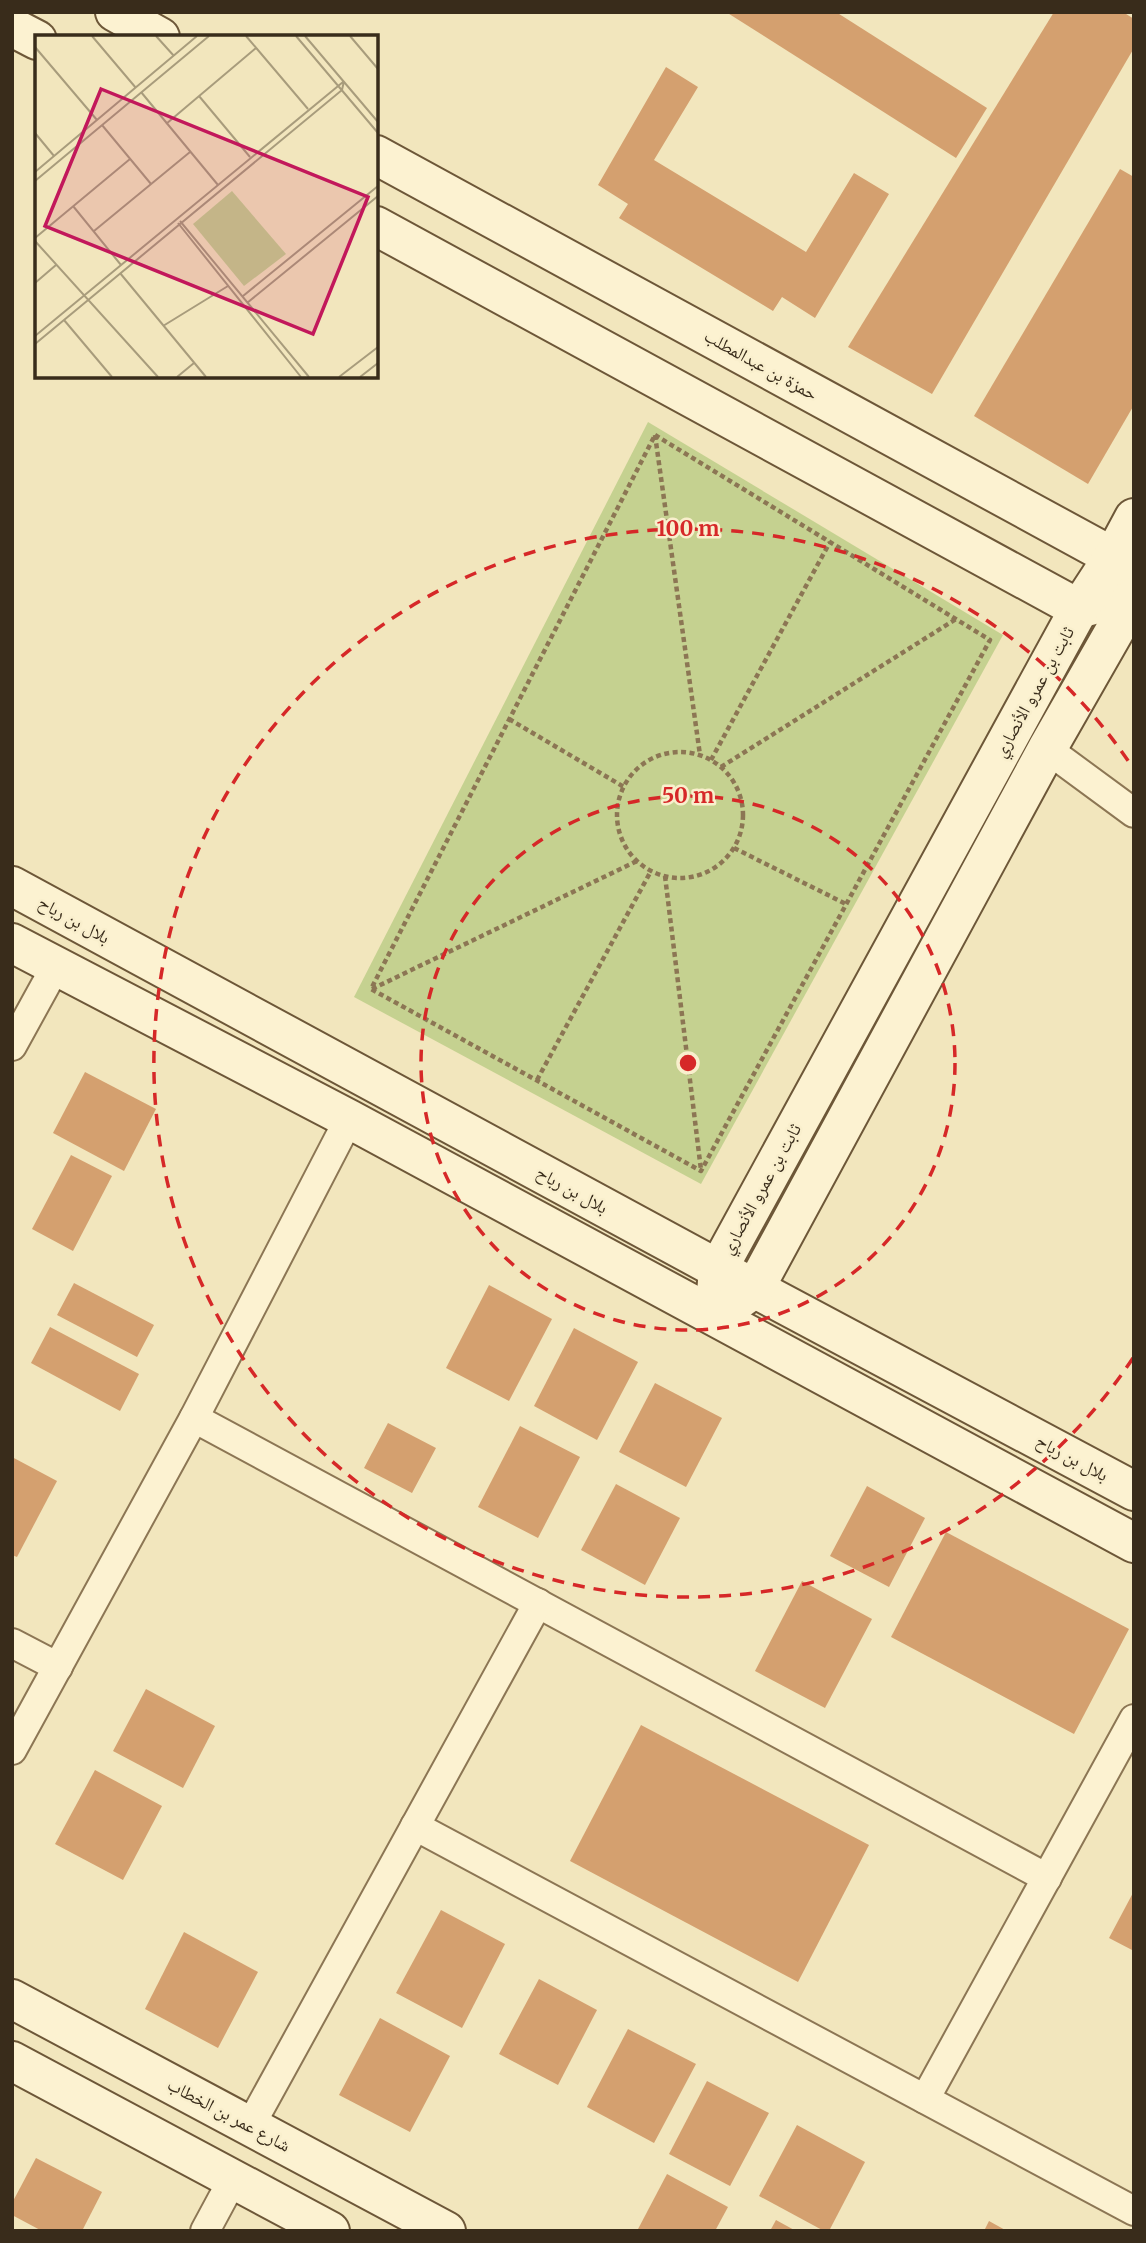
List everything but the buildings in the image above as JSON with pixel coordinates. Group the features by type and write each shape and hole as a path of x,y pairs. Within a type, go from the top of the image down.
{"street":[{"path":"115,12 156,35"},
{"path":"12,27 35,39"},
{"name":"حمزة بن عبدالمطلب","path":"378,156 1113,557 1134,593"},
{"path":"378,227 1079,610 1134,593"},
{"name":"ثابت بن عمرو الأنصاري","path":"714,1317 718,1269 1079,610 1134,518"},
{"path":"714,1317 755,1288 1134,593"},
{"path":"1047,749 1134,813"},
{"name":"بلال بن رباح","path":"12,886 1134,1491"},
{"path":"12,943 349,1119 1134,1543"},
{"path":"12,1046 56,967"},
{"path":"12,1750 194,1418 349,1119"},
{"path":"194,1418 1047,1878"},
{"path":"250,2126 538,1603"},
{"path":"12,1643 58,1667"},
{"path":"925,2099 1134,1719"},
{"path":"415,1826 1134,2211"},
{"name":"شارع عمر بن الخطاب","path":"12,1999 446,2231"},
{"path":"12,2061 330,2231"},
{"path":"205,2231 233,2179"}],"path":[{"path":"655,435 990,640 701,1171"},
{"path":"371,989 655,435"},
{"path":"655,435 700,755"},
{"path":"711,760 830,542"},
{"path":"721,767 956,619"},
{"path":"509,719 624,787"},
{"path":"675,751 700,755 711,760 730,775 740,793 744,813 741,834 734,848 716,868 697,877 675,879 651,871 637,861 624,845 618,824 618,803 624,787 637,768 655,757 675,751"},
{"path":"734,848 846,904"},
{"path":"371,989 637,861"},
{"path":"537,1080 651,871"},
{"path":"665,876 701,1171"},
{"path":"371,989 701,1171"}],"green space":[{"path":"648,422 1003,635 701,1184 354,997"}]}
